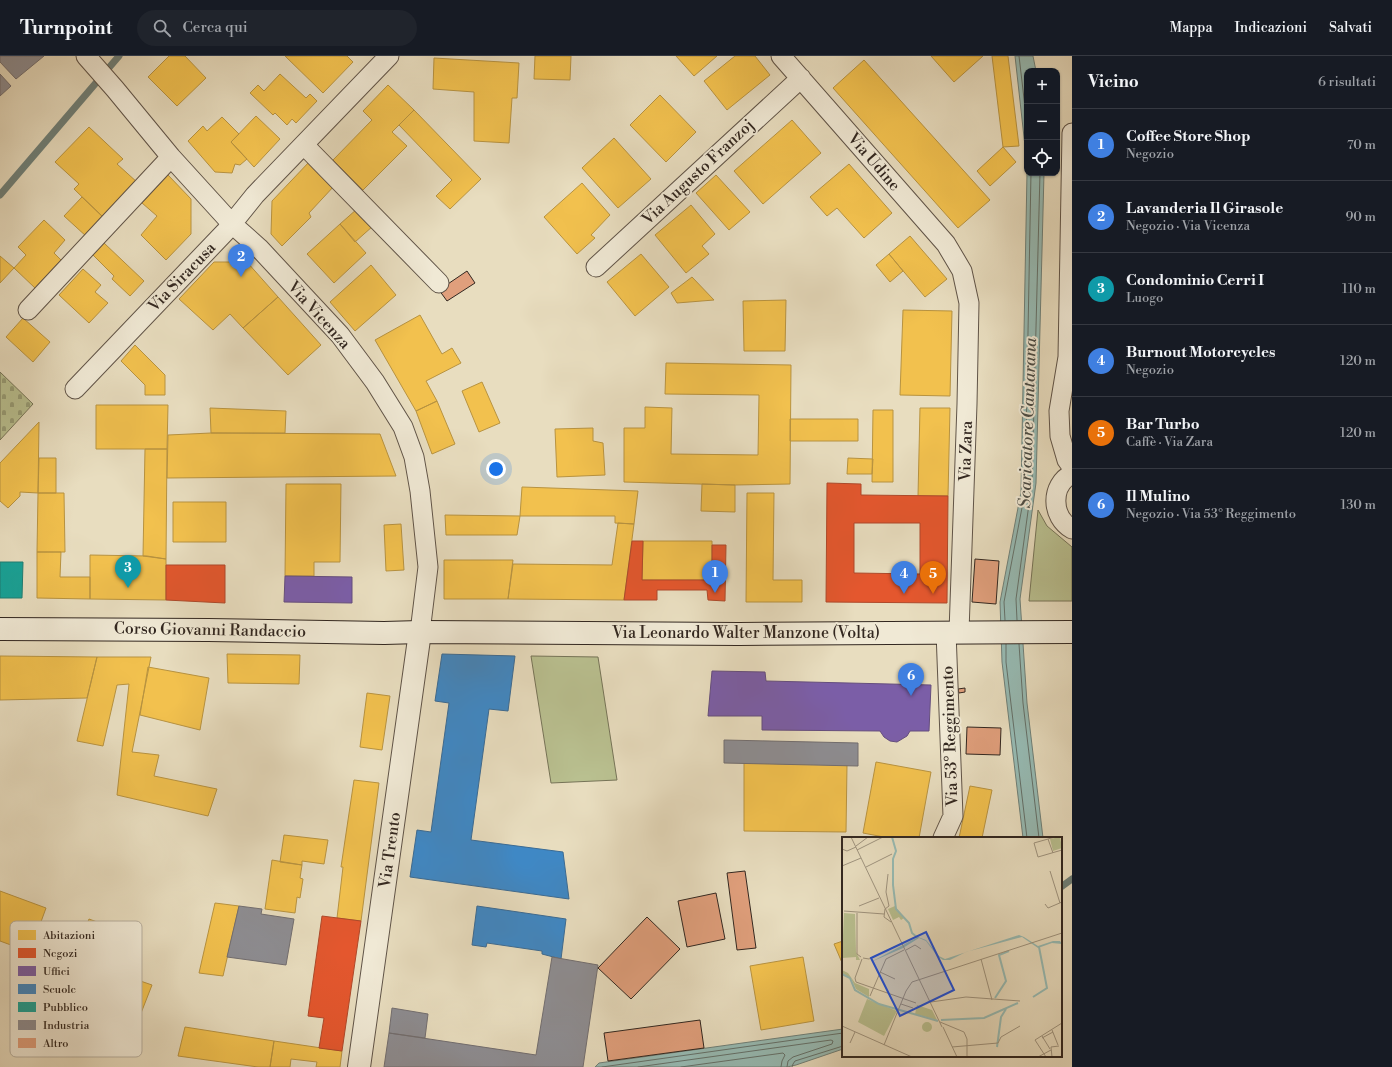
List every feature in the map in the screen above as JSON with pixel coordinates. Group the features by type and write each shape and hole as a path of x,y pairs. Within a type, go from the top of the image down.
{"main road":[{"name":"Corso Giovanni Randaccio","path":"0,628 384,633 420,632"},
{"name":"Via Leonardo Walter Manzone (Volta)","path":"420,632 739,634 1072,632"},
{"name":"Via Trento","path":"359,1067 420,632"}],"street":[{"name":"Via Siracusa","path":"74,389 232,224 255,195 390,56"},
{"name":"Via Udine","path":"781,56 946,244 962,271"},
{"name":"Via Vicenza","path":"89,60 171,157 232,224 259,248 340,335 375,382 403,427 414,457 420,491 428,567 420,632"},
{"name":"Via Augusto Franzoj","path":"596,267 801,78"},
{"path":"1072,133 1068,357 1059,411 1060,436 1067,460 1072,467"},
{"path":"304,145 439,283"},
{"path":"28,310 171,157"},
{"name":"Via Zara","path":"953,632 967,404 969,303 962,271"},
{"path":"1072,474 1062,482 1055,500 1061,520 1072,529"},
{"name":"Via 53° Reggimento","path":"944,837 953,816 953,632"}],"green space":[{"path":"0,372 33,404 0,440"},
{"path":"1038,510 1047,526 1072,547 1072,601 1029,601"},
{"path":"531,656 598,657 617,780 551,783"}],"water":[{"path":"1015,56 1033,56 1035,68 1024,68 1024,137"},
{"name":"Scaricatore Cantarana","path":"1027,176 1044,176 1036,483 1020,599 1027,703 1043,837 1023,837 1002,662 1000,602 1021,492"},
{"path":"842,1029 842,1049 787,1067 595,1067 599,1063"}],"building: Abitazioni":[{"path":"169,56 185,56 206,78 177,106 148,77"},
{"path":"285,56 347,56 353,62 323,93"},
{"path":"535,56 571,56 570,80 534,79"},
{"path":"676,56 717,56 694,76"},
{"path":"735,56 755,56 770,75 727,110 704,81"},
{"path":"931,56 983,56 954,82"},
{"path":"992,56 1008,56 1019,146 1003,147"},
{"path":"434,58 519,63 517,98 512,98 509,143 474,141 474,92 433,89"},
{"path":"864,60 990,200 958,228 833,88"},
{"path":"280,74 306,98 310,94 317,101 296,123 292,119 287,125 275,113 273,115 250,93 258,85 264,91"},
{"path":"388,85 414,110 392,132 407,146 363,190 333,160 372,120 363,111"},
{"path":"660,95 696,132 666,162 630,125"},
{"path":"414,110 481,179 450,209 436,196 452,180 399,125"},
{"path":"256,116 280,139 254,167 231,142"},
{"path":"222,117 239,134 231,142 247,159 240,165 235,164 232,173 215,172 188,141 203,126 207,131"},
{"path":"792,120 821,153 763,204 734,171"},
{"path":"89,127 123,159 117,164 138,183 105,219 74,189 79,184 55,162"},
{"path":"614,138 651,179 618,208 582,168"},
{"path":"1003,147 1016,162 990,186 977,171"},
{"path":"310,161 335,185 309,213 311,217 282,246 271,234 272,201"},
{"path":"849,164 892,213 864,238 837,208 827,216 810,197"},
{"path":"168,175 191,199 191,234 166,260 141,235 157,216 142,203"},
{"path":"716,175 750,212 729,230 696,193"},
{"path":"582,183 610,215 591,235 595,238 577,254 544,217"},
{"path":"82,197 105,219 87,237 64,216"},
{"path":"691,205 715,234 702,246 709,254 686,273 655,235"},
{"path":"357,209 373,226 355,242 340,224"},
{"path":"44,220 65,240 54,253 61,260 35,288 14,268 26,255 18,247"},
{"path":"340,224 366,253 334,283 307,254"},
{"path":"910,236 947,279 925,297 889,254"},
{"path":"104,243 144,281 130,296 112,279 114,276 92,254"},
{"path":"641,254 669,287 635,316 607,282"},
{"path":"889,254 903,271 890,282 876,265"},
{"path":"0,256 14,268 0,283"},
{"path":"214,262 247,262 278,297 243,328 230,314 213,330 179,299"},
{"path":"371,265 396,295 355,331 330,302"},
{"path":"83,269 101,285 95,292 108,303 89,323 59,295"},
{"path":"692,277 714,300 677,303 671,293"},
{"path":"278,297 321,345 288,375 243,328"},
{"path":"786,300 785,351 744,351 743,301"},
{"path":"903,310 952,311 950,396 900,395"},
{"path":"420,315 442,354 452,348 461,363 426,381 437,401 416,411 375,340"},
{"path":"23,318 50,342 33,362 6,337"},
{"path":"135,345 165,375 165,395 145,395 145,385 121,361"},
{"path":"666,363 791,365 790,484 735,485 624,482 624,428 645,428 645,407 672,408 671,454 758,455 759,395 665,394"},
{"path":"482,382 500,423 479,432 462,391"},
{"path":"437,401 455,444 432,454 416,411"},
{"path":"96,405 168,405 167,449 96,449"},
{"path":"210,408 286,411 285,433 211,433"},
{"path":"920,408 950,408 948,496 918,496"},
{"path":"873,410 893,410 893,482 872,482"},
{"path":"790,419 858,419 858,441 790,441"},
{"path":"39,422 38,493 20,492 20,496 8,508 0,501 0,463"},
{"path":"593,428 593,441 603,443 605,475 557,477 555,429"},
{"path":"211,433 380,434 396,476 167,478 168,435"},
{"path":"145,449 167,449 166,559 143,556"},
{"path":"39,458 56,458 56,493 38,493"},
{"path":"848,458 873,459 872,474 847,474"},
{"path":"286,484 341,484 340,562 314,562 314,576 285,576"},
{"path":"702,484 735,485 735,512 701,511"},
{"path":"522,487 638,491 634,524 615,523 615,516 520,516"},
{"path":"38,493 64,493 65,552 37,552"},
{"path":"747,493 774,493 773,580 802,580 802,602 746,602"},
{"path":"173,502 226,502 226,542 173,542"},
{"path":"445,515 520,516 517,535 446,535"},
{"path":"618,523 634,524 624,600 508,599 513,564 612,565"},
{"path":"401,524 404,570 386,571 384,525"},
{"path":"643,541 712,541 712,580 642,580"},
{"path":"37,552 61,552 60,577 90,577 90,599 37,598"},
{"path":"90,555 147,556 166,559 166,600 90,599"},
{"path":"444,560 513,560 508,599 444,599"},
{"path":"227,654 300,655 299,684 228,683"},
{"path":"0,656 97,657 87,698 0,700"},
{"path":"97,657 151,657 132,752 159,755 154,776 217,789 208,816 117,795 129,684 117,685 103,746 77,741"},
{"path":"148,667 209,678 200,730 140,715"},
{"path":"367,693 390,696 382,750 360,747"},
{"path":"876,762 931,772 919,837 884,837 863,833"},
{"path":"744,763 847,765 846,832 744,831"},
{"path":"354,780 379,783 361,921 337,918 343,867 341,867"},
{"path":"970,786 992,790 982,837 959,837"},
{"path":"284,835 328,840 324,864 302,861 302,865 280,862"},
{"path":"272,860 302,865 300,878 303,879 300,898 297,897 295,913 265,909"},
{"path":"0,891 46,908 41,921 10,921 10,945 0,941"},
{"path":"215,903 239,906 223,976 199,973"},
{"path":"842,941 842,963 834,944"},
{"path":"803,957 814,1021 761,1030 750,966"},
{"path":"142,982 152,985 142,1011"},
{"path":"185,1027 274,1041 270,1067 258,1067 178,1056"},
{"path":"274,1041 342,1051 340,1067 316,1067 317,1062 291,1059 290,1067 270,1067"}],"building: Negozi":[{"path":"827,483 861,484 861,495 948,496 947,603 826,602","holes":["854,523 920,523 920,574 854,573"]},
{"path":"632,541 643,541 642,580 712,580 712,545 726,545 725,601 708,600 707,590 657,590 657,600 624,600"},
{"path":"166,565 225,565 225,603 166,600"},
{"path":"322,916 361,921 342,1051 319,1048 324,1018 308,1016"}],"building: Uffici":[{"path":"285,576 352,577 352,603 284,602"},
{"path":"712,671 765,672 766,681 931,685 929,731 910,731 907,736 897,742 890,741 884,737 880,731 762,730 762,716 708,716"}],"building: Scuole":[{"path":"442,654 515,656 508,711 489,709 471,840 563,852 569,899 410,877 417,830 431,832 449,703 435,701"},
{"path":"477,906 566,919 561,959 542,954 542,951 487,943 486,947 472,945"}],"building: Pubblico":[{"path":"0,562 23,562 22,598 0,598"}],"building: Industria":[{"path":"0,56 44,56 16,79 0,62"},
{"path":"0,74 11,86 0,96"},
{"path":"724,740 858,743 858,766 724,763"},
{"path":"239,906 262,909 261,914 294,919 286,965 227,957"},
{"path":"552,957 598,965 583,1067 384,1067 389,1033 536,1055"},
{"path":"392,1008 428,1014 425,1038 389,1033"}],"building: Altro":[{"path":"467,271 475,283 447,301 439,290"},
{"path":"975,559 999,561 996,604 972,602"},
{"path":"965,688 965,692 959,693 958,689"},
{"path":"967,727 1001,728 1000,755 966,754"},
{"path":"745,871 756,948 737,950 727,873"},
{"path":"716,893 725,939 687,947 678,901"},
{"path":"647,917 680,949 631,999 598,968"},
{"path":"700,1020 704,1048 608,1061 604,1033"}],"waterway":[{"path":"0,195 119,56"},
{"path":"1062,886 1072,879"}],"place":[{"name":"Lavanderia Il Girasole","path":"241,277"},
{"name":"Condominio Cerri I","path":"128,588"},
{"name":"Coffee Store Shop","path":"715,593"},
{"name":"Burnout Motorcycles","path":"904,594"},
{"name":"Bar Turbo","path":"933,594"},
{"name":"Il Mulino","path":"911,696"}]}
